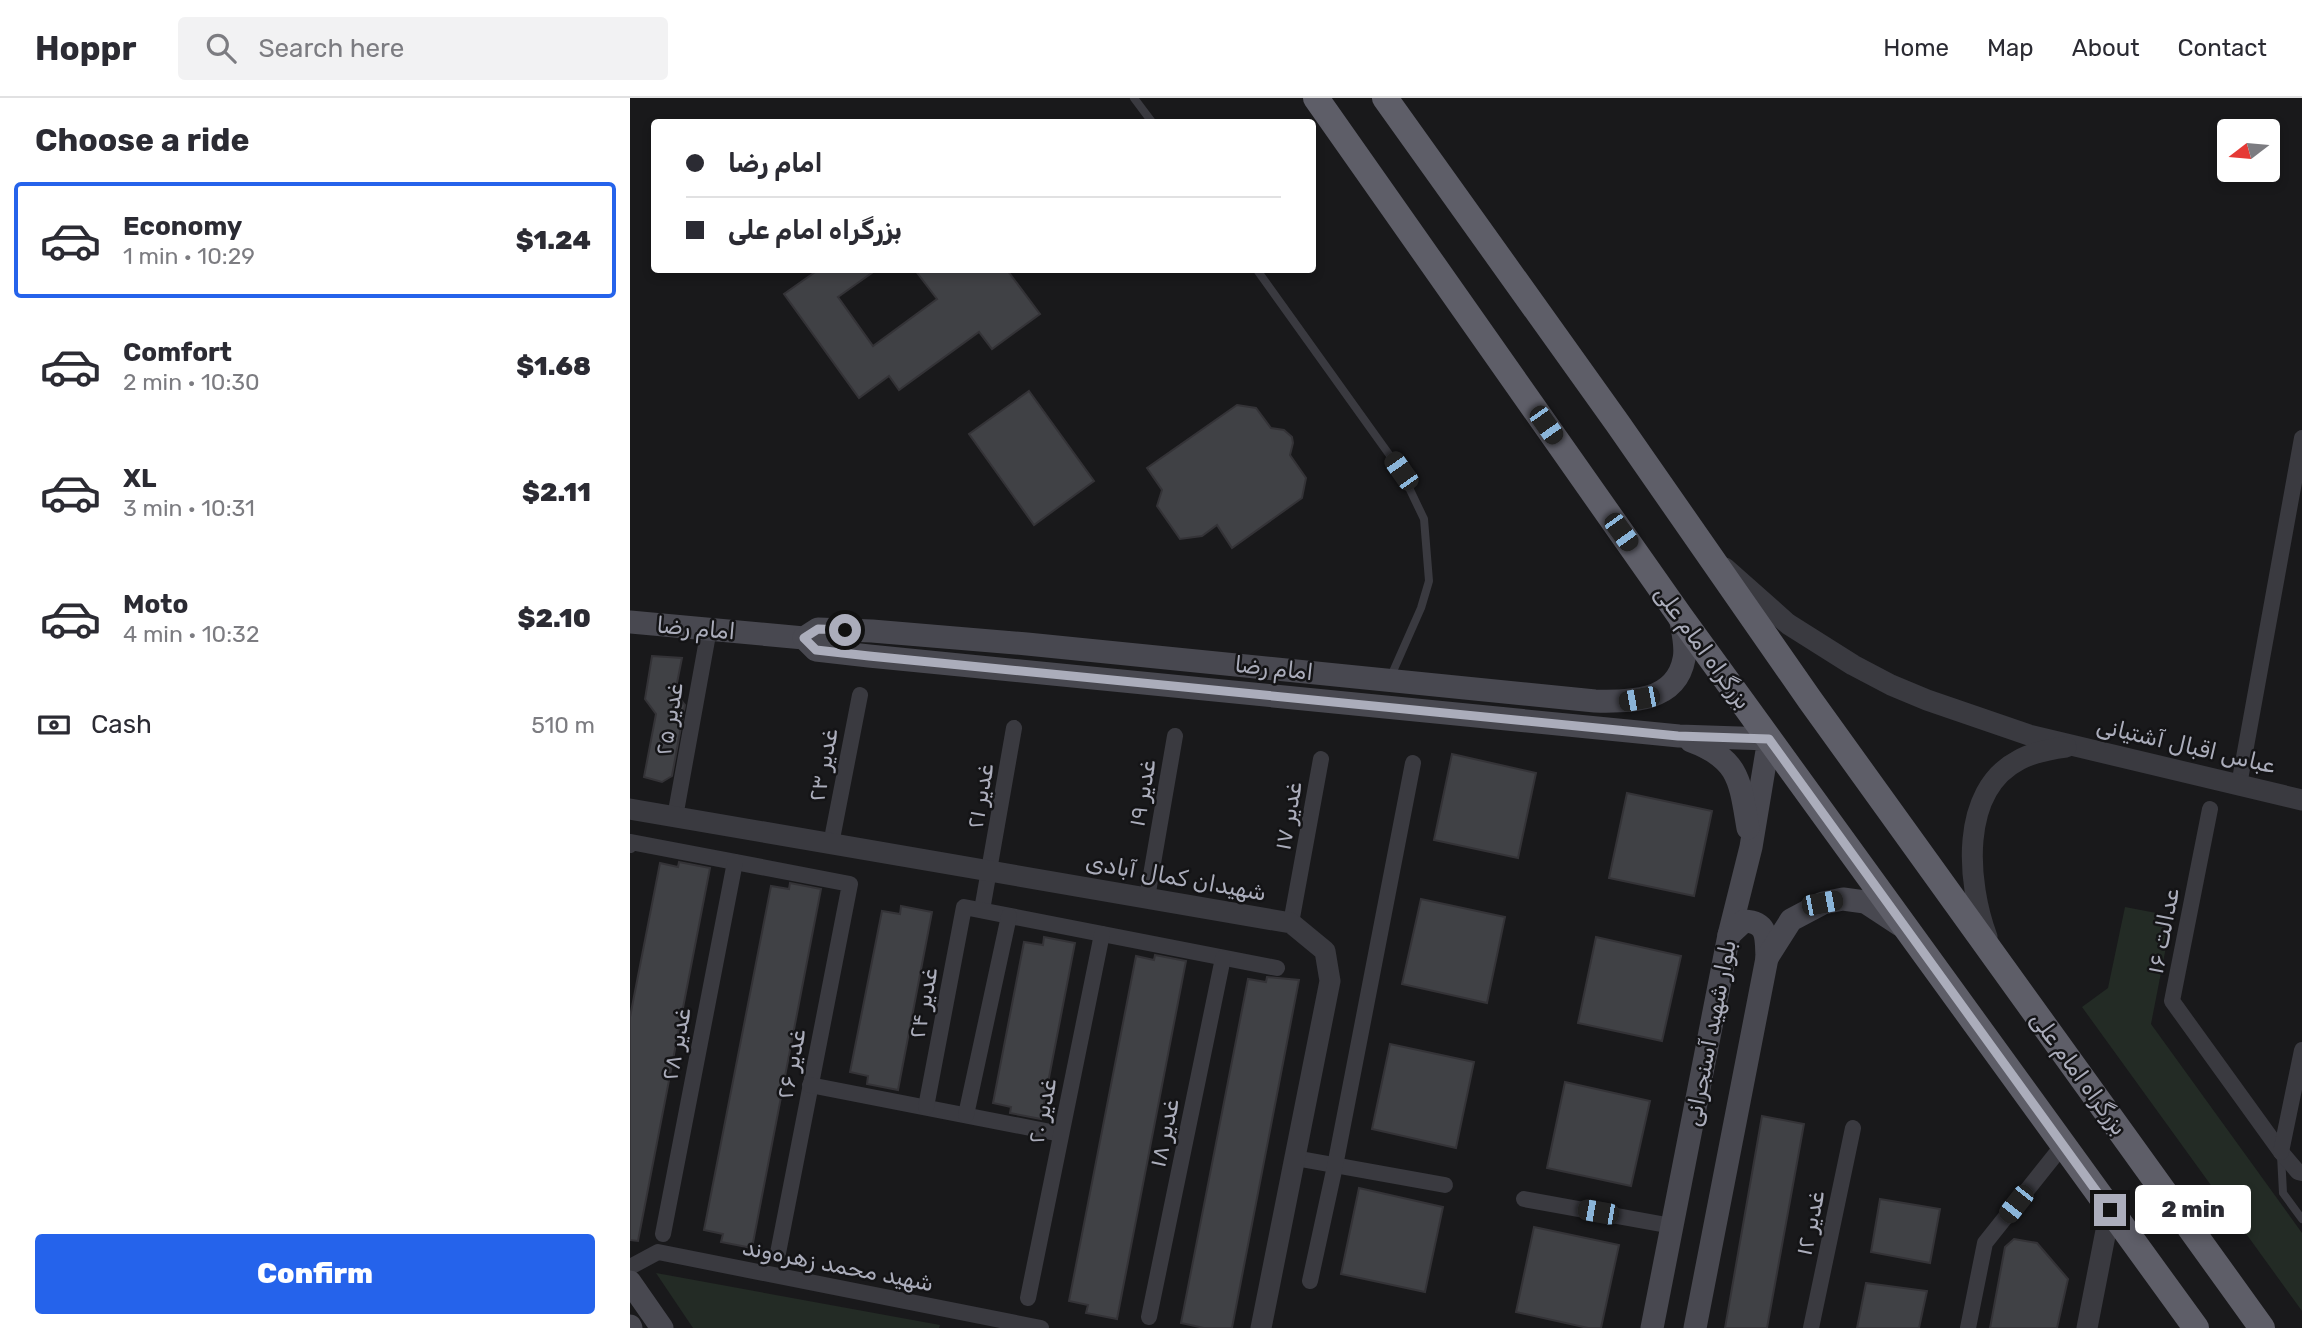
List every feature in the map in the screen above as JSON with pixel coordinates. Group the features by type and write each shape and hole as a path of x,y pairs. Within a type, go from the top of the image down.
{"highway":[{"name":"بزرگراه امام علی","path":"1316,98 1680,616 2196,1328"},
{"name":"بزرگراه امام علی","path":"1385,98 1810,701 2262,1328"}],"main road":[{"name":"امام رضا","path":"630,622 804,638 818,629 872,631 1595,701 1625,701 1653,696 1673,683 1684,658 1680,616"},
{"name":"امام رضا","path":"804,638 816,650 1678,736 1769,739"},
{"path":"1594,728 1603,716 1595,701"},
{"path":"1678,736 1711,749 1733,770 1740,783 1751,848"},
{"name":"بلوار شهید آسنجرانی","path":"1652,1328 1729,935 1751,848 1769,739"},
{"name":"بلوار شهید آسنجرانی","path":"1695,1328 1767,958 1791,920 1822,903 1843,900 1865,902 1906,929"},
{"path":"1729,935 1744,921 1755,921 1762,927 1765,935 1767,958"},
{"path":"630,1282 657,1326"}],"street":[{"path":"2239,785 2302,438"},
{"path":"1709,555 1788,624 1853,665 1891,685 2016,731 2075,746"},
{"name":"غدیر ۲۵","path":"675,817 709,629"},
{"name":"غدیر ۲۳","path":"831,844 860,695"},
{"name":"غدیر ۲۱","path":"982,910 1014,728"},
{"name":"غدیر ۱۹","path":"1147,898 1175,736"},
{"name":"عباس اقبال آشتیانی","path":"1993,953 1974,895 1973,841 1977,812 1983,798 1998,778 2018,760 2075,746 2302,800"},
{"name":"غدیر ۱۷","path":"1291,923 1321,759"},
{"path":"1310,1281 1413,763"},
{"name":"شهیدان کمال آبادی","path":"630,809 1291,923 1325,951 1330,981 1261,1328"},
{"name":"عدالت ۱۶","path":"2210,809 2172,1001 2281,1152 2298,1172 2302,1173"},
{"path":"630,843 735,862"},
{"name":"غدیر ۲۶","path":"735,862 850,884 778,1253"},
{"name":"غدیر ۲۸","path":"663,1234 735,862"},
{"name":"غدیر ۲۴","path":"926,1107 964,907 982,910"},
{"path":"982,910 1277,968"},
{"path":"967,1115 1009,916"},
{"name":"غدیر ۲۰","path":"1028,1297 1102,934"},
{"name":"غدیر ۱۸","path":"1149,1317 1223,958"},
{"path":"2281,1152 2302,1050"},
{"path":"810,1084 1061,1134"},
{"name":"غدیر ۱۲","path":"1811,1328 1853,1128"},
{"path":"1968,1328 1985,1243 2063,1145"},
{"path":"1295,1158 1445,1185"},
{"path":"1524,1199 1672,1226"},
{"path":"2087,1328 2110,1210"},
{"name":"شهید محمد زهره‌وند","path":"630,1268 658,1252 1041,1328"}],"lane":[{"path":"1134,98 1150,119"},
{"path":"1259,273 1401,471 1424,519 1429,581 1421,608 1390,680"},
{"path":"2281,1152 2283,1193 2302,1219"}],"shaded area":[{"path":"2125,907 2172,916 2151,1024 2302,1233 2302,1311 2082,1007 2108,988"},
{"path":"656,1273 940,1325 939,1328 693,1328"}],"building":[{"path":"814,273 872,273 838,297 873,346 937,299 917,273 1009,273 1040,314 992,349 979,332 899,390 889,376 859,398 784,294"},
{"path":"1029,391 1094,481 1034,525 969,434"},
{"path":"1237,405 1256,408 1271,428 1284,430 1292,437 1290,455 1306,478 1302,498 1232,548 1217,525 1202,536 1180,539 1157,506 1162,490 1147,468"},
{"path":"652,656 682,658 675,693 685,705 672,776 662,782 644,777 656,714 645,699"},
{"path":"1452,754 1536,773 1518,858 1434,840"},
{"path":"1627,793 1712,811 1694,896 1609,878"},
{"path":"679,862 710,868 638,1241 630,1240 630,1017 660,863 678,867"},
{"path":"790,883 821,889 752,1248 721,1242 723,1234 704,1230 771,886 789,889"},
{"path":"1421,899 1505,917 1487,1003 1402,984"},
{"path":"901,906 932,912 898,1090 867,1084 868,1076 850,1072 882,911 900,914"},
{"path":"1044,937 1075,943 1041,1119 1010,1113 1011,1107 993,1103 1024,942 1043,945"},
{"path":"1596,937 1681,956 1662,1041 1578,1023"},
{"path":"1155,955 1186,961 1117,1319 1086,1313 1088,1305 1069,1301 1136,956 1154,960"},
{"path":"1267,977 1299,980 1232,1328 1204,1328 1181,1323 1248,979 1266,982"},
{"path":"1390,1044 1474,1062 1456,1148 1372,1129"},
{"path":"1565,1082 1650,1101 1631,1186 1547,1168"},
{"path":"1762,1116 1804,1124 1767,1328 1725,1328"},
{"path":"1359,1188 1443,1207 1425,1292 1341,1274"},
{"path":"1880,1199 1940,1209 1930,1263 1871,1252"},
{"path":"1534,1227 1619,1245 1601,1328 1588,1328 1516,1312"},
{"path":"2014,1239 2037,1243 2068,1279 2057,1328 1990,1328 2005,1247"},
{"path":"1866,1283 1927,1291 1919,1328 1857,1328"}],"route":[{"path":"845,630 818,629 804,638 816,650 869,656 1678,736 1769,739 2110,1210"}]}
